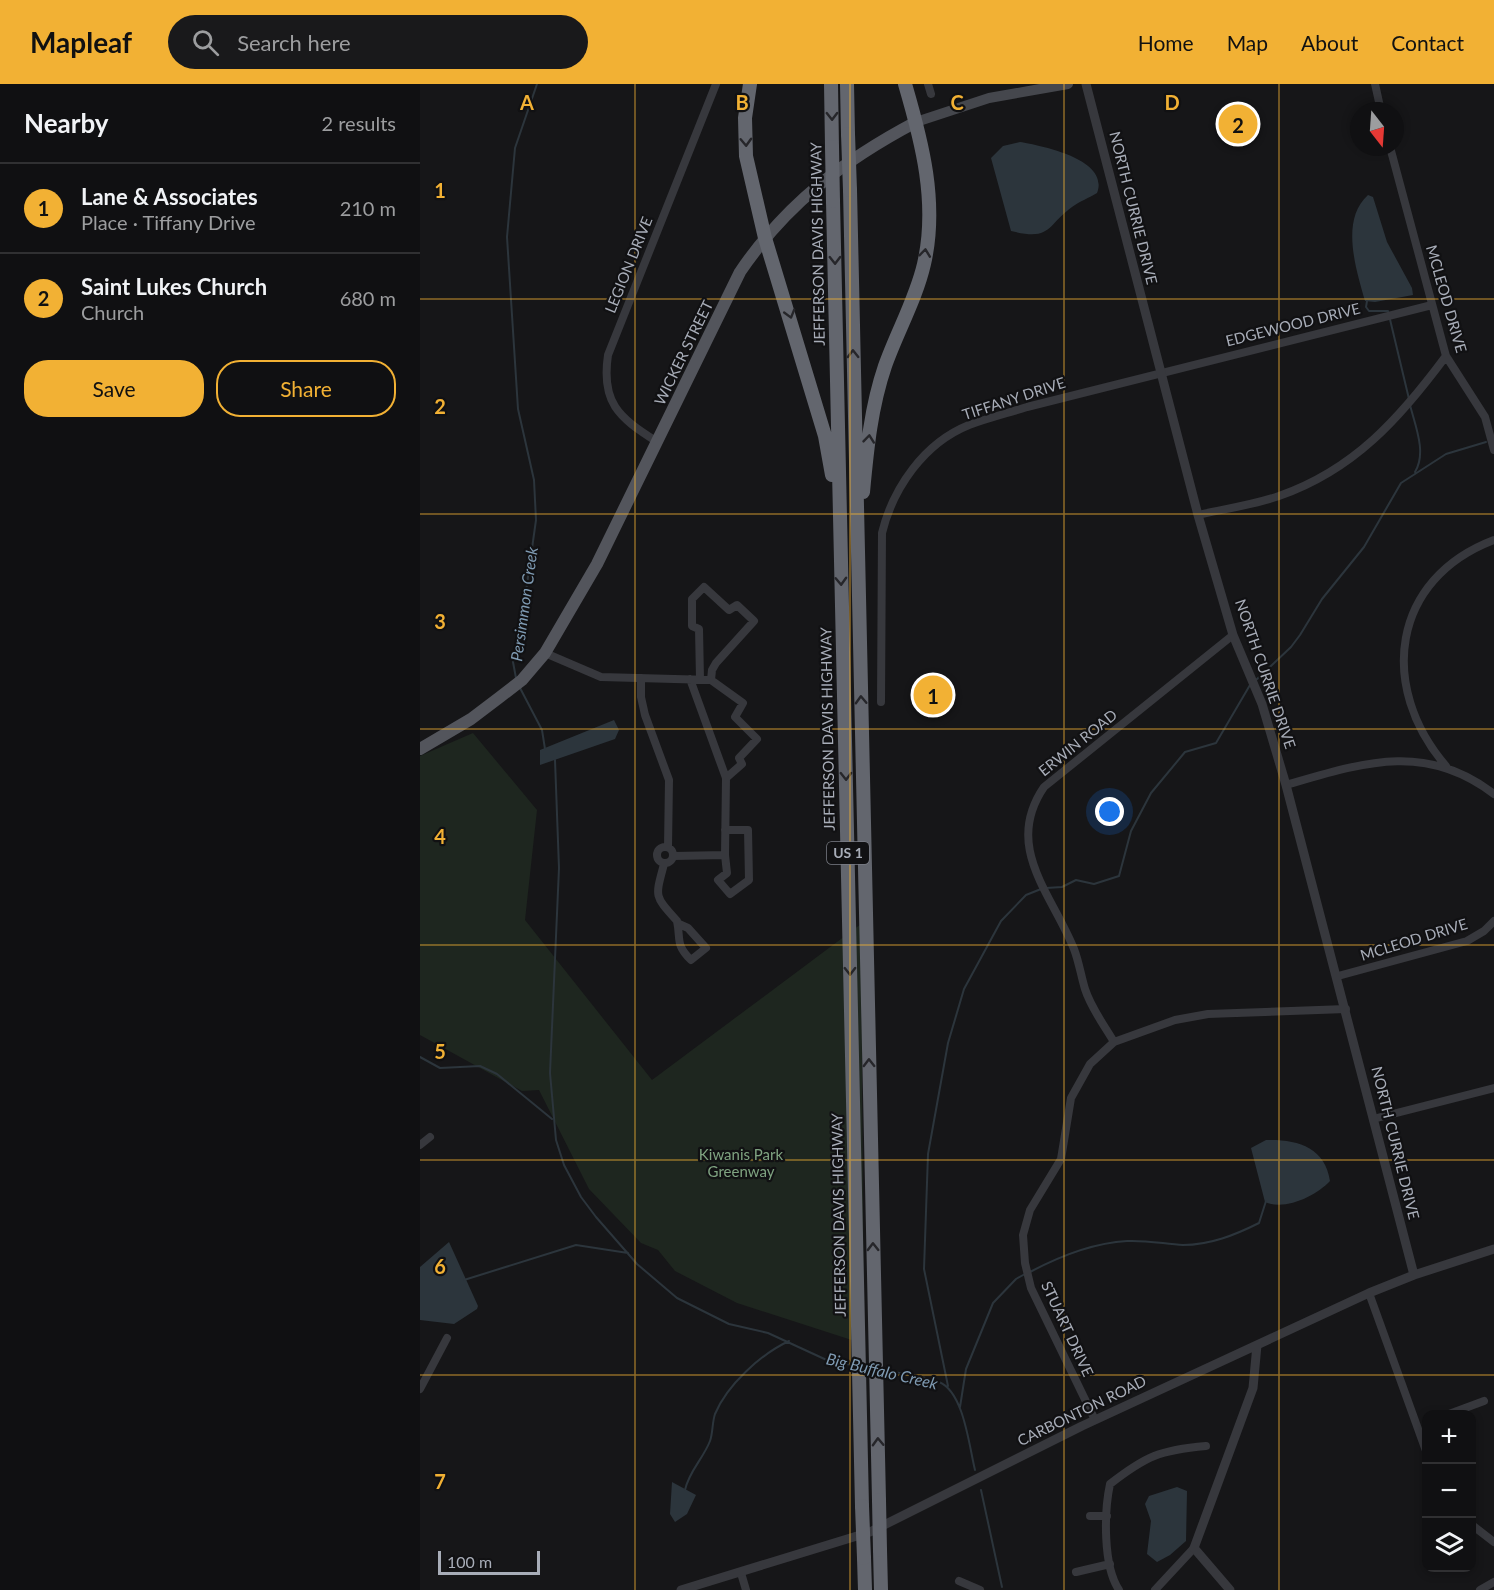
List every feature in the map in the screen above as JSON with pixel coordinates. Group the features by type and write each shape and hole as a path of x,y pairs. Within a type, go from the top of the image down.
{"highway":[{"path":"750,84 745,117 746,156 765,238 825,436 840,538"},
{"name":"JEFFERSON DAVIS HIGHWAY","path":"831,84 865,1590"},
{"name":"US 1","path":"847,84 881,1590"},
{"path":"857,560 871,415 884,367 924,264 930,215 927,174 905,84"}],"main road":[{"name":"WICKER STREET","path":"420,749 471,719 522,680 545,653 597,564 740,272 765,238 812,190 839,167 916,122 989,98 1068,84"}],"street":[{"name":"LEGION DRIVE","path":"656,441 626,421 611,401 606,372 608,355 716,84"},
{"path":"928,84 931,94"},
{"name":"NORTH CURRIE DRIVE","path":"1086,84 1198,514 1233,635 1262,704 1286,785 1338,976 1414,1275"},
{"path":"1374,84 1379,102"},
{"name":"MCLEOD DRIVE","path":"1392,156 1446,356 1485,417 1494,450"},
{"name":"EDGEWOOD DRIVE","path":"1160,371 1432,305"},
{"path":"1198,514 1279,496 1336,471 1373,442 1417,395 1446,356"},
{"name":"TIFFANY DRIVE","path":"881,702 882,533 887,510 902,482 932,449 967,426 1160,371"},
{"path":"1494,540 1446,566 1420,599 1408,622 1403,657 1406,686 1412,710 1431,750 1446,766 1494,794"},
{"path":"700,679 699,629 692,626 692,599 704,586 729,610 736,605 754,621 716,663 712,670 711,680"},
{"name":"ERWIN ROAD","path":"1114,1042 1094,1008 1070,941 1034,874 1028,821 1032,805 1044,788 1233,635"},
{"path":"545,653 601,677 711,680 743,703 735,717 758,739 739,758 742,764 726,778"},
{"path":"641,678 641,697 645,715 669,780 668,847 674,856"},
{"path":"690,679 726,778 725,830 725,855 727,873 718,880 730,894 748,880 748,830 725,830"},
{"path":"1286,785 1350,766 1379,762 1410,761 1446,766"},
{"path":"664,864 657,855 661,848 668,847"},
{"path":"674,856 725,855"},
{"path":"664,864 670,862 674,856"},
{"path":"664,864 656,892 657,899 678,924 688,928 706,948 691,960 684,953 677,938 678,924"},
{"name":"MCLEOD DRIVE","path":"1338,976 1467,940 1484,931 1494,921"},
{"name":"STUART DRIVE","path":"1095,1420 1031,1288 1025,1263 1023,1235 1030,1210 1061,1159 1071,1098 1090,1064 1114,1042 1175,1020 1208,1014 1346,1009"},
{"path":"1373,1119 1494,1088"},
{"path":"420,1145 430,1137"},
{"name":"CARBONTON ROAD","path":"681,1590 870,1532 1095,1420 1369,1293 1414,1275 1494,1249"},
{"path":"1369,1293 1422,1440"},
{"path":"420,1389 447,1338"},
{"path":"1155,1590 1194,1548 1253,1388 1257,1345"},
{"path":"1460,1410 1484,1401"},
{"path":"1417,1427 1422,1425"},
{"path":"1119,1590 1112,1578 1110,1564 1107,1516 1110,1484 1139,1462 1159,1453 1206,1446"},
{"path":"1090,1516 1107,1516"},
{"path":"1476,1528 1494,1542"},
{"path":"1194,1548 1230,1590"},
{"path":"1076,1572 1110,1564"},
{"path":"741,1573 746,1590"},
{"path":"959,1581 980,1590"},
{"path":"1480,1590 1494,1582"}],"green space":[{"name":"Kiwanis Park Greenway","path":"473,733 537,810 525,920 652,1080 861,924 864,1344 737,1303 675,1271 658,1250 641,1243 589,1189 539,1090 522,1091 420,1035 420,756"}],"shaded area":[{"path":"1020,142 1058,151 1085,163 1094,172 1098,181 1097,193 1072,207 1041,233 1024,234 1011,231 991,158 1003,146"},
{"path":"1368,195 1373,197 1387,242 1412,288 1413,295 1375,302 1365,301 1355,260 1352,231 1359,205"},
{"path":"614,720 619,730 615,739 540,765 540,750"},
{"path":"1266,1140 1288,1141 1308,1147 1322,1160 1330,1181 1309,1197 1291,1203 1282,1205 1265,1202 1251,1148"},
{"path":"449,1242 478,1306 477,1309 454,1324 420,1320 420,1267"},
{"path":"672,1482 696,1495 687,1514 675,1522 670,1514"},
{"path":"1177,1487 1187,1491 1186,1541 1170,1555 1157,1562 1147,1554 1151,1521 1145,1504 1149,1496"}],"waterway":[{"name":"Persimmon Creek","path":"516,678 513,662 518,648 536,520 534,480 518,409 507,237 515,148 537,84"},
{"path":"1367,301 1366,307 1369,311 1388,311 1409,399"},
{"path":"1410,405 1420,448 1415,472"},
{"path":"1256,680 1291,647 1300,635 1322,599 1364,547 1401,483 1446,454 1486,442"},
{"path":"1046,888 1062,887 1076,880 1094,884 1119,876 1131,831 1151,793 1185,752 1216,743 1250,685"},
{"name":"Persimmon Creek","path":"519,686 542,730 545,749"},
{"name":"Big Buffalo Creek","path":"555,760 559,868 550,1073 556,1140 564,1165 581,1197 596,1217 637,1264 677,1298 729,1324 768,1333 831,1362 854,1365"},
{"path":"948,1386 924,1269 928,1154 948,1043 964,989 1001,921 1026,895 1041,889"},
{"path":"420,1057 440,1068 480,1066 497,1074 552,1119"},
{"path":"1030,1272 1065,1256 1102,1244 1134,1241 1193,1245 1222,1238 1259,1223 1266,1201"},
{"path":"464,1280 576,1245 628,1253"},
{"path":"960,1407 966,1369 993,1303 1016,1279 1025,1274"},
{"path":"685,1490 710,1441 715,1414 720,1403 736,1382 756,1362 789,1341"},
{"name":"Big Buffalo Creek","path":"880,1369 932,1380 947,1388 960,1408 975,1470"},
{"name":"Big Buffalo Creek","path":"981,1490 1002,1587"}],"place":[{"name":"Saint Lukes Church","path":"1238,124"},
{"name":"Lane & Associates","path":"933,695"}]}
